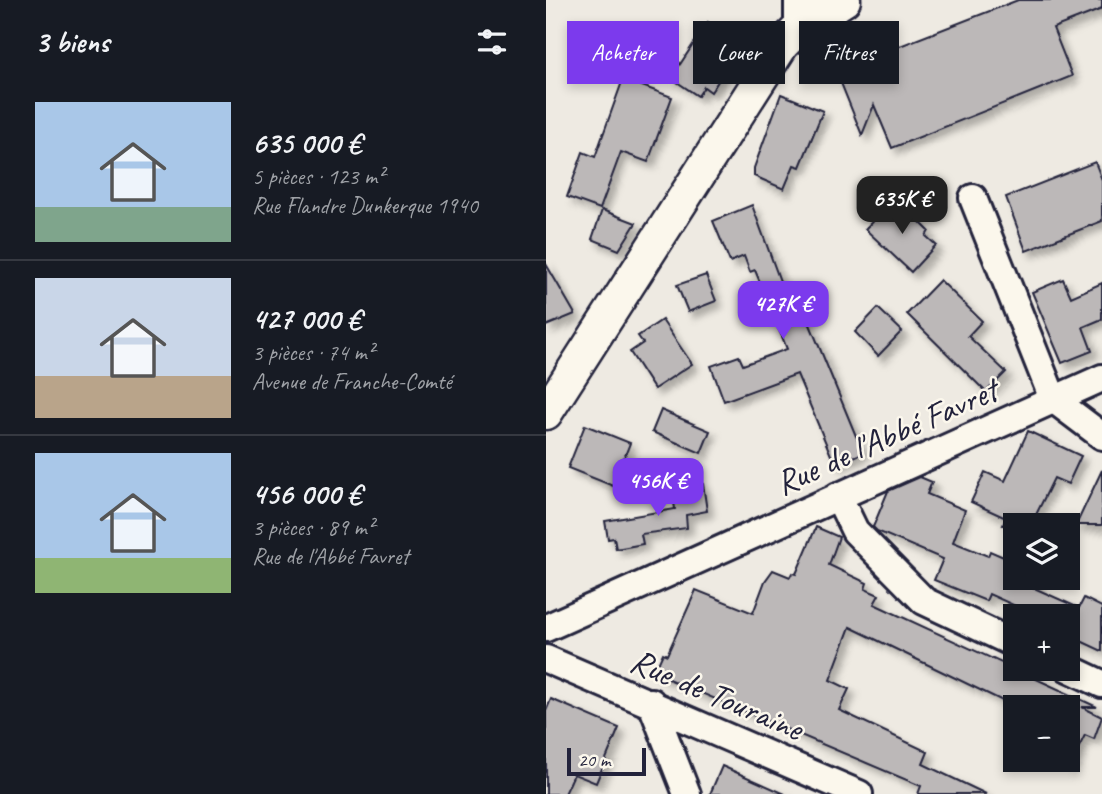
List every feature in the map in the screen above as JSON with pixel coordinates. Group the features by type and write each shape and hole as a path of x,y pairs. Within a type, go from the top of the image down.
{"street":[{"path":"546,413 782,45 798,15 844,0"},
{"path":"973,198 1053,399 1102,436"},
{"name":"Rue de l'Abbé Favret","path":"546,628 1102,378"},
{"path":"838,496 855,531 924,601 1003,638"},
{"name":"Rue de Touraine","path":"546,659 651,702 859,794"},
{"path":"1080,674 1102,684"},
{"path":"651,702 687,794"}],"building":[{"path":"1018,0 1102,0 1102,9 1053,28 1072,76 892,148 874,105 862,135 841,84 899,84 899,46"},
{"path":"693,45 693,84 716,84 711,92 704,87 698,96 679,83 679,66"},
{"path":"621,84 637,84 672,97 648,162 621,152 600,209 567,197 583,152 595,157"},
{"path":"781,94 823,111 800,167 794,165 784,189 754,176 754,168"},
{"path":"1095,162 1102,180 1102,221 1026,251 1006,197"},
{"path":"890,203 900,212 904,207 929,231 926,236 936,245 911,272 865,229"},
{"path":"752,205 784,292 795,288 863,453 835,465 797,374 724,401 711,366 739,356 743,365 787,349 755,270 750,272 744,256 730,262 713,221"},
{"path":"602,210 636,223 619,250 592,239"},
{"path":"546,264 575,314 546,326"},
{"path":"706,275 716,301 688,312 677,285"},
{"path":"1063,279 1071,297 1102,283 1102,319 1083,327 1092,351 1062,363 1032,292"},
{"path":"940,280 982,321 968,336 1006,372 986,392 907,314"},
{"path":"878,308 902,331 878,356 855,332"},
{"path":"662,320 692,364 654,389 630,352 643,343 638,336"},
{"path":"661,410 710,431 701,453 652,432"},
{"path":"585,425 630,443 613,486 568,468"},
{"path":"1028,431 1081,456 1068,484 1054,478 1037,513 1003,513 1003,517 971,502 985,472 1005,481"},
{"path":"1102,470 1102,525 1080,525 1080,517"},
{"path":"920,477 932,482 927,494 965,510 953,542 988,556 990,551 1003,557 1003,590 1038,590 1070,604 1011,604 989,594 986,601 934,580 943,559 873,527 888,491"},
{"path":"703,484 707,511 686,515 687,528 641,534 643,544 616,549 614,538 608,539 605,521 675,509 672,489"},
{"path":"816,527 839,537 829,565 867,583 865,589 879,595 874,604 1003,664 1003,681 1041,681 1071,695 1003,695 1003,701 850,627 830,680 849,689 839,710 928,752 923,764 986,794 918,794 921,786 654,673 663,653 667,655 696,590 753,613 765,581 773,570 790,577 792,573 796,574"},
{"path":"1084,598 1102,607 1102,651 1080,641 1080,606"},
{"path":"551,699 619,728 596,783 574,774 565,794 546,794 546,711"},
{"path":"1080,699 1097,707 1082,707 1102,717 1094,739 1085,735 1080,745"},
{"path":"722,766 785,794 710,794"}]}
